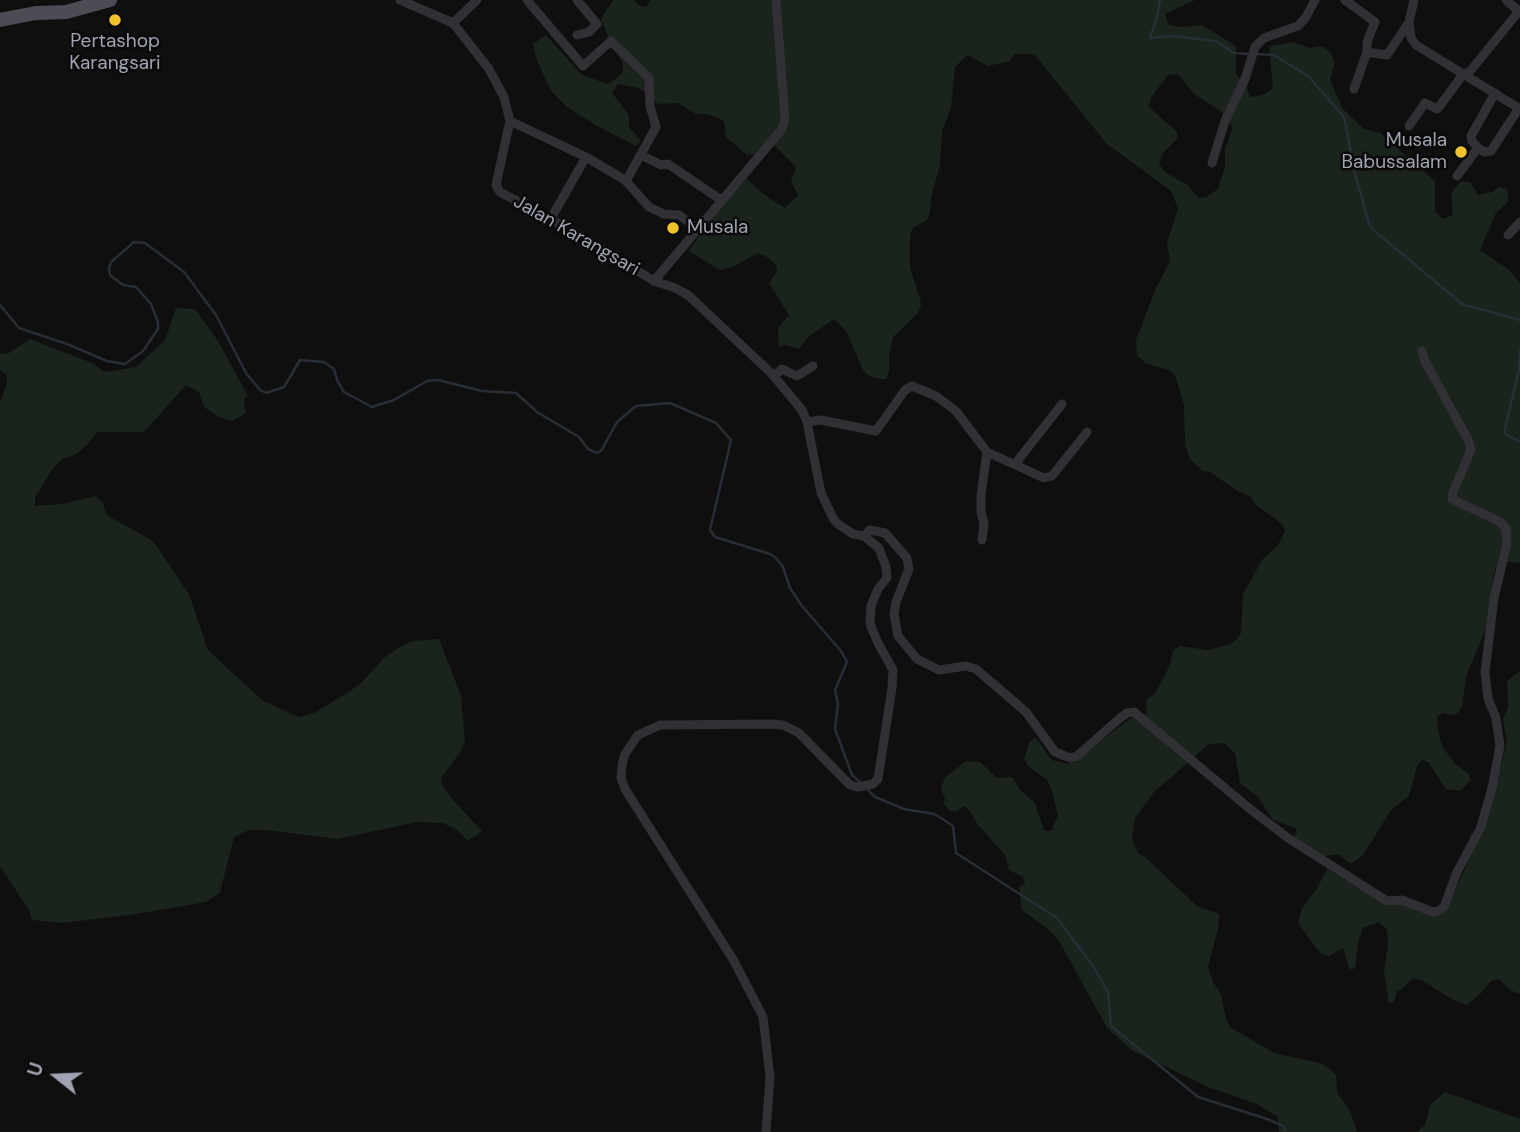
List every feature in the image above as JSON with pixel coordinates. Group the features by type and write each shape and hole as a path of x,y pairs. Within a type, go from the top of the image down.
{"main road":[{"path":"0,20 36,13 66,12 110,0"}],"street":[{"path":"400,0 453,23 489,69 504,97 510,121 586,157 626,181 649,207 664,214 679,215 698,229"},
{"path":"453,23 477,0"},
{"path":"527,0 583,66 612,41 649,78 650,106 656,127 626,181"},
{"path":"577,0 597,24 589,32 577,35"},
{"name":"Jalan Karangsari","path":"510,121 497,180 498,189 654,281 783,125 776,0"},
{"path":"1212,163 1225,121 1245,79 1255,47 1264,38 1298,26 1315,0"},
{"path":"1345,0 1375,22 1354,89"},
{"path":"1414,0 1409,22 1411,38 1416,45 1428,54 1466,74 1519,108 1491,151 1485,152 1478,148 1471,136 1495,93"},
{"path":"1409,125 1425,103 1437,109 1439,107 1520,11 1506,0"},
{"path":"1367,52 1387,55 1409,22"},
{"path":"1457,176 1478,148"},
{"path":"641,155 661,165 667,164 721,200"},
{"path":"550,220 586,157"},
{"path":"1508,235 1520,222"},
{"path":"654,281 688,295 774,376 802,410 807,422 821,493 834,520 853,534 864,536 878,548 886,567 887,578 878,589 871,606 870,624 893,670 878,779 862,786 850,785 799,733 783,725 770,724 660,725 638,735 625,754 622,765 621,778 625,789 734,961 763,1017 770,1077 766,1132"},
{"path":"864,536 870,530 876,529 885,533 907,558 909,569 894,614 898,636 917,659 939,670 966,666 976,669 1027,712 1055,752 1070,758 1077,756 1127,713 1134,712 1288,838 1388,901 1402,900 1433,912 1440,910 1444,907 1457,872 1481,827 1500,746 1496,718 1488,699 1485,672 1494,597 1507,543 1506,527 1500,522 1452,499 1471,450 1422,351"},
{"path":"774,376 781,369 797,376 813,366"},
{"path":"807,422 821,420 876,431 905,390 912,386 936,396 957,411 988,452 1044,478 1052,476 1087,432"},
{"path":"1015,464 1062,404"},
{"path":"982,540 984,524 981,495 988,452"}],"shaded area":[{"path":"613,0 634,0 640,6 646,7 651,0 1195,0 1165,14 1169,25 1202,25 1236,46 1236,74 1247,88 1250,97 1263,95 1273,88 1269,46 1294,42 1309,48 1322,46 1329,51 1335,61 1330,80 1343,109 1364,129 1380,133 1435,181 1435,209 1443,219 1453,215 1451,193 1461,181 1470,182 1478,195 1492,192 1499,187 1508,190 1508,202 1496,213 1480,250 1509,270 1520,283 1520,563 1500,561 1495,570 1489,622 1466,676 1462,707 1458,713 1437,716 1442,746 1455,764 1468,773 1471,780 1460,791 1446,789 1428,762 1422,760 1417,766 1409,796 1391,810 1363,855 1351,864 1338,854 1324,856 1293,838 1297,832 1295,828 1273,820 1258,797 1240,783 1235,754 1225,743 1209,744 1154,792 1135,818 1132,839 1138,853 1197,906 1219,914 1208,967 1221,994 1230,1027 1274,1053 1320,1063 1330,1069 1336,1075 1337,1092 1350,1111 1357,1132 1279,1132 1278,1117 1257,1104 1208,1087 1133,1051 1107,1028 1059,941 1022,910 1019,887 1025,883 1023,877 1009,870 1005,855 978,825 970,811 964,806 957,811 950,811 943,803 945,799 941,788 945,778 966,761 980,762 997,778 1012,777 1020,790 1035,803 1044,830 1051,831 1058,816 1052,791 1047,780 1027,765 1024,758 1029,743 1035,737 1052,760 1068,764 1076,761 1128,720 1135,717 1137,719 1147,713 1146,701 1156,692 1170,665 1173,650 1180,646 1208,650 1231,644 1241,633 1243,594 1262,560 1278,545 1285,531 1282,524 1255,504 1251,497 1210,472 1203,471 1190,459 1185,445 1184,405 1175,375 1169,370 1147,364 1137,356 1136,340 1156,288 1170,261 1167,243 1178,208 1171,191 1107,144 1034,54 1014,54 1010,61 988,66 967,55 955,67 951,108 942,131 940,165 930,213 927,220 913,228 910,235 910,268 921,306 918,313 893,337 886,379 869,376 863,370 846,331 834,319 808,337 799,349 786,345 779,347 778,328 789,315 769,283 777,267 769,258 758,253 732,267 720,270 689,251 711,218 745,177 762,193 785,208 798,195 791,182 796,167 774,145 766,145 755,154 747,155 726,137 724,121 708,114 696,114 678,103 658,104 639,88 618,84 612,93 629,115 629,127 641,141 636,146 595,125 567,107 553,93 536,57 533,44 546,35 582,75 608,84 623,71 623,63 613,48 601,19","holes":["1178,74 1194,94 1222,112 1233,127 1225,150 1225,166 1218,189 1205,198 1198,198 1189,186 1165,172 1159,164 1163,153 1178,138 1177,132 1148,106 1168,75"]},
{"path":"176,308 195,309 218,341 248,396 244,399 246,413 232,421 217,416 204,407 199,392 186,385 144,432 97,432 77,454 62,459 51,471 35,498 35,506 62,504 96,496 108,516 153,541 189,594 208,650 262,700 299,717 314,713 349,692 398,648 413,641 439,639 461,696 465,740 461,751 441,778 452,799 482,831 468,841 457,830 443,823 417,822 338,839 249,830 234,837 220,892 206,902 62,923 32,920 29,910 0,866 0,402 7,375 0,370 0,354 9,353 30,339 92,363 105,372 136,367 165,340"},
{"path":"1520,671 1520,994 1510,990 1499,979 1491,981 1467,1005 1419,979 1412,979 1401,990 1397,990 1394,1001 1389,1004 1384,970 1387,930 1379,922 1363,928 1355,967 1352,970 1343,948 1329,956 1316,948 1298,923 1302,908 1327,869 1371,895 1438,915 1446,911 1489,815 1507,742 1503,719 1508,707 1507,681"},
{"path":"1445,1092 1520,1119 1520,1132 1417,1132 1425,1125 1430,1105"}],"waterway":[{"path":"1160,0 1150,38 1173,36 1216,41 1234,53 1249,54"},
{"path":"1256,54 1274,55 1308,76 1344,117 1355,174 1370,227 1462,304 1520,320"},
{"path":"0,305 19,328 107,361 125,364 143,351 158,329 158,322 151,304 136,287 123,285 110,275 109,268 111,262 134,242 145,243 184,272 216,315 246,373 260,390 266,393 284,387 300,360 324,362 334,369 344,392 372,407 394,400 427,381 438,380 482,391 516,393 537,412 579,437 588,449 597,453 601,451 617,422 636,406 670,403 716,423 731,440 710,530 715,537 776,558 802,606 841,651 847,662 835,690 838,704 835,729 852,775 860,782"},
{"path":"1520,350 1519,370 1504,433 1520,442"},
{"path":"865,787 875,797 904,809 934,814 953,826 956,853 1057,918 1093,966 1108,992 1111,1026 1198,1097 1267,1119 1283,1126 1285,1132"}],"place":[{"name":"Pertashop Karangsari","path":"115,20"},
{"name":"Musala Babussalam","path":"1461,152"},
{"name":"Musala","path":"673,228"}]}
